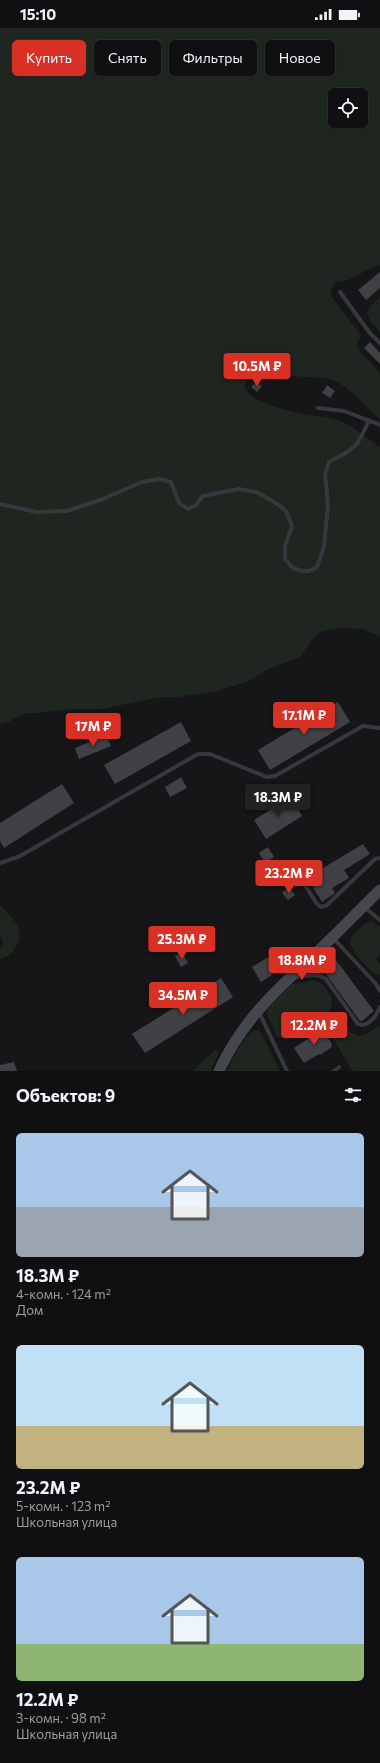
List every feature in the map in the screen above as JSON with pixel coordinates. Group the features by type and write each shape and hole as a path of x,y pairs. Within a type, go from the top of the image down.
{"main road":[{"path":"219,1071 232,1044 258,1010 287,979 380,890"}],"lane":[{"path":"340,292 369,332 380,343"},
{"path":"318,408 344,411 380,424"},
{"path":"0,504 37,512 67,511 103,499 142,482 159,479 171,482 179,502 188,509 196,505 203,496 239,489 256,492 276,503 286,512 292,526 285,546 285,559 292,568 302,571 309,571 317,567 324,547 328,505 325,474 329,462 350,451 359,442 368,420"},
{"path":"0,863 20,856 198,754 210,754 267,776 275,776 363,726 380,728"},
{"path":"299,876 321,908 327,905 375,859 380,858"},
{"path":"363,906 379,918"},
{"path":"332,937 376,984 380,991"},
{"path":"287,979 316,974 326,979 358,1024 361,1025 364,1025 373,1018 380,1007"},
{"path":"376,984 380,981"},
{"path":"258,1010 287,1071"},
{"path":"334,1071 339,1067"}],"shaded area":[{"path":"0,28 380,28 380,265 375,266 349,280 335,283 332,286 331,291 332,297 361,335 357,345 359,350 380,373 380,419 355,395 342,385 326,378 254,374 246,381 245,388 258,400 269,405 304,414 338,420 380,447 380,636 362,629 342,628 321,632 314,637 300,657 268,669 249,681 214,692 177,697 161,697 101,709 72,709 25,713 8,722 0,724"},
{"path":"380,297 380,332 371,322 368,311 374,302"},
{"path":"0,905 18,925 20,937 13,951 7,957 0,959 0,947 3,943 0,934"},
{"path":"372,921 380,927 380,954 376,959 380,964 380,974 378,975 370,970 361,961 353,950 350,942 352,937 359,929 366,923"},
{"path":"313,980 323,984 332,998 331,1008 328,1013 306,1034 297,1038 285,1040 277,1036 267,1015 268,1008 292,984"},
{"path":"337,1024 357,1036 365,1035 378,1026 380,1027 380,1071 353,1071 331,1033 333,1027"},
{"path":"255,1030 260,1031 280,1071 227,1071 243,1042"},
{"path":"216,1049 219,1053 211,1071 193,1071"}],"building":[{"path":"380,272 380,288 366,300 358,290"},
{"path":"370,342 380,353 380,364 364,348"},
{"path":"256,382 262,386 257,392 251,387"},
{"path":"327,385 335,391 330,398 322,393"},
{"path":"338,702 350,722 270,770 258,750"},
{"path":"181,722 191,741 115,784 104,765"},
{"path":"106,735 111,746 79,759 75,748"},
{"path":"181,777 187,788 170,797 165,787"},
{"path":"62,784 74,803 4,848 0,841 0,823"},
{"path":"291,797 302,816 266,839 254,820"},
{"path":"363,844 370,854 344,870 349,878 332,888 335,893 322,902 304,873 315,866 318,871"},
{"path":"268,847 274,857 265,863 259,853"},
{"path":"289,887 295,895 288,900 282,893"},
{"path":"182,952 188,963 181,967 175,956"},
{"path":"272,955 281,969 261,982 252,967"},
{"path":"336,960 374,1011 362,1021 360,1021 323,970"},
{"path":"221,978 233,997 145,1053 132,1034"},
{"path":"322,1029 332,1044 332,1047 304,1063 294,1048"},
{"path":"14,1062 17,1071 0,1071 0,1065"}]}
